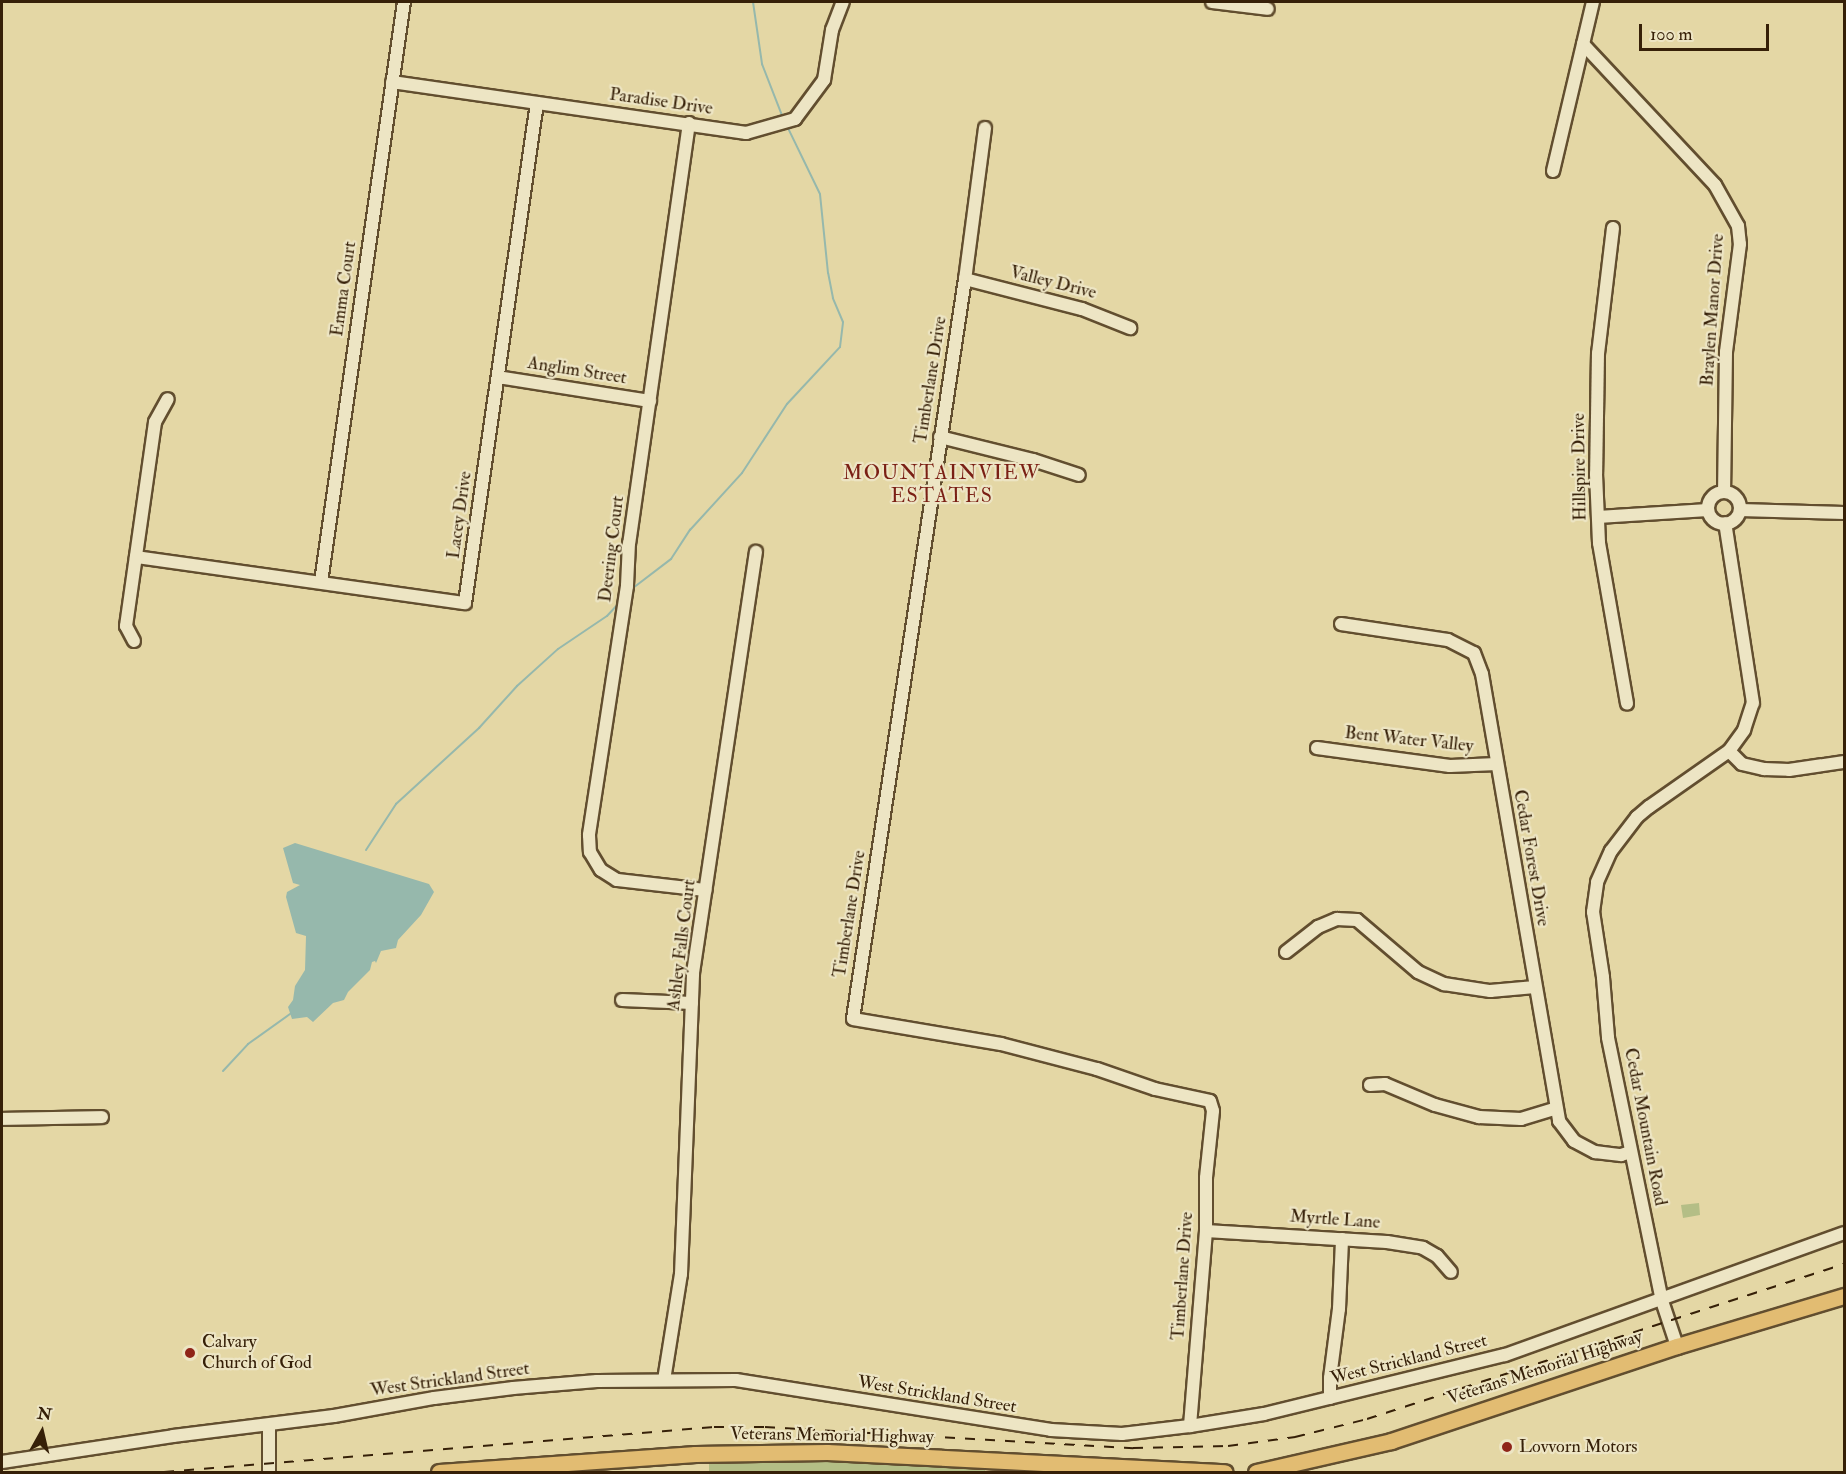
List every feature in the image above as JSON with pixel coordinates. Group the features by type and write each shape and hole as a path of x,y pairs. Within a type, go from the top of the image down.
{"main road":[{"name":"Veterans Memorial Highway","path":"1256,1473 1391,1441 1677,1346 1845,1296"},
{"name":"Veterans Memorial Highway","path":"439,1473 509,1470 695,1454 827,1452 1224,1473"}],"street":[{"name":"Emma Court","path":"321,582 404,2"},
{"name":"Paradise Drive","path":"392,82 690,123 746,133 795,119 824,80 832,30 843,2"},
{"path":"1212,2 1268,9"},
{"path":"1553,171 1593,2"},
{"name":"Braylen Manor Drive","path":"1583,44 1715,185 1738,226 1740,244 1726,352 1724,492"},
{"name":"Lacey Drive","path":"136,557 465,603 537,103"},
{"name":"Deering Court","path":"690,123 629,543 627,586 589,835 590,852 601,870 617,880 705,890"},
{"name":"Timberlane Drive","path":"985,128 965,279 853,1018 1001,1044 1097,1069 1155,1089 1210,1101 1212,1111 1206,1178 1206,1231 1190,1426"},
{"name":"Hillspire Drive","path":"1613,228 1598,353 1596,474 1599,543 1627,704"},
{"name":"Valley Drive","path":"965,279 1092,312 1130,328"},
{"name":"Anglim Street","path":"498,377 650,401"},
{"path":"134,641 126,627 155,422 168,399"},
{"path":"940,437 1032,460 1079,475"},
{"path":"1724,492 1736,497 1740,510 1735,519 1725,524 1712,518 1708,510 1714,495 1724,492"},
{"path":"1598,517 1708,510"},
{"path":"1740,510 1845,513"},
{"path":"1725,524 1754,703 1744,730 1730,752 1742,764 1764,769 1789,770 1845,762"},
{"name":"Ashley Falls Court","path":"664,1380 681,1274 693,973 756,552"},
{"name":"Cedar Forest Drive","path":"1341,624 1448,640 1474,653 1482,674 1558,1121 1574,1141 1594,1152 1621,1155 1631,1152"},
{"name":"Bent Water Valley","path":"1317,748 1450,766 1497,764"},
{"name":"Cedar Mountain Road","path":"1677,1346 1662,1301 1608,1037 1603,977 1593,912 1597,882 1611,851 1637,817 1730,752"},
{"path":"1286,952 1318,927 1337,919 1356,921 1418,972 1444,984 1490,991 1535,987"},
{"path":"622,1000 692,1003"},
{"path":"1370,1084 1385,1084 1435,1105 1479,1117 1521,1119 1556,1108"},
{"path":"2,1119 102,1117"},
{"name":"Myrtle Lane","path":"1206,1231 1342,1239 1423,1248 1437,1256 1451,1272"},
{"name":"West Strickland Street","path":"2,1462 513,1388 597,1381 736,1380 1051,1430 1122,1434 1190,1426 1264,1414 1505,1355 1662,1301 1721,1277 1845,1233"},
{"path":"1330,1398 1330,1378 1339,1309 1342,1239"},
{"path":"269,1473 270,1425"}],"green space":[{"path":"1699,1203 1700,1215 1683,1218 1681,1205"},
{"path":"709,1453 986,1463 985,1472 709,1472"}],"water":[{"path":"295,843 429,884 434,892 421,915 398,940 396,948 381,951 376,963 372,962 370,970 348,992 344,1000 333,1003 313,1022 307,1017 292,1019 288,1007 293,1000 295,986 305,970 306,936 296,933 286,897 287,892 300,885 293,883 283,848"}],"waterway":[{"path":"753,2 762,64 783,118"},
{"path":"633,588 671,559 690,530 742,473 787,404 840,347 843,322 833,298 828,273 820,194 787,126"},
{"path":"366,850 396,804 479,728 517,686 558,649 607,616 618,604"},
{"path":"223,1071 248,1044 290,1014"}],"railway":[{"path":"164,1472 714,1427 765,1427 1133,1448 1228,1446 1295,1437 1367,1419 1844,1264"}],"place":[{"name":"Calvary Church of God","path":"190,1353"},
{"name":"Lovvorn Motors","path":"1507,1447"}],"district":[{"name":"MOUNTAINVIEW ESTATES","path":"942,484"}]}
